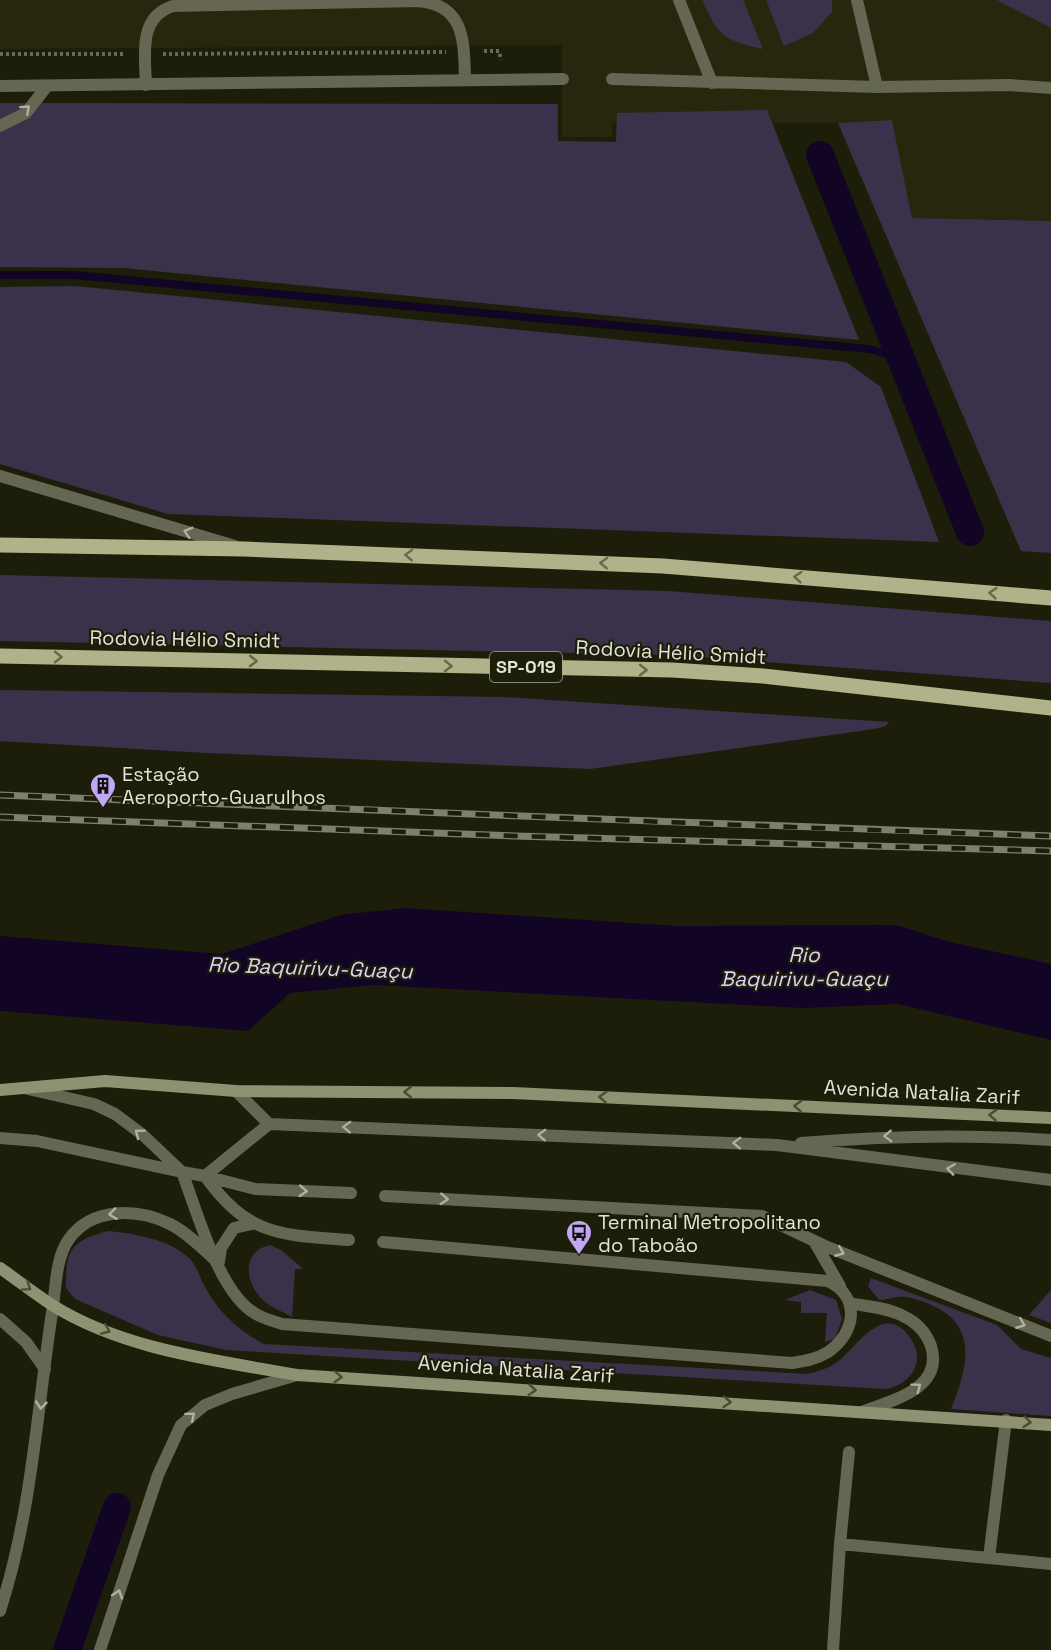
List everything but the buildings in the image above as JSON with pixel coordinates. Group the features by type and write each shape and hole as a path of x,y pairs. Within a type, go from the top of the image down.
{"main road":[{"path":"0,545 244,549 663,566 1051,598"},
{"name":"Rodovia Hélio Smidt","path":"0,656 672,670 763,676 1051,708"},
{"name":"Avenida Natalia Zarif","path":"0,1090 105,1081 236,1091 513,1093 1051,1118"},
{"name":"Avenida Natalia Zarif","path":"0,1268 53,1306 108,1332 152,1346 297,1375 1006,1420 1051,1425"}],"street":[{"path":"679,0 712,83"},
{"path":"857,0 876,87"},
{"path":"146,85 145,54 148,26 154,16 173,6 417,1 429,2 445,8 456,19 465,52 465,80"},
{"path":"0,86 563,79"},
{"path":"612,79 876,87 1051,88"},
{"path":"0,126 26,113 47,86"},
{"path":"0,476 244,549"},
{"path":"27,1089 94,1104 115,1114 142,1135 182,1172 218,1263 236,1295 255,1314 282,1324 792,1363 813,1359 838,1344 849,1328 850,1303 812,1239"},
{"path":"236,1091 269,1124"},
{"path":"205,1176 269,1124 777,1145 1051,1180"},
{"path":"777,1145 886,1136 988,1136 1051,1140"},
{"path":"0,1138 37,1141 205,1176 255,1189 351,1193"},
{"path":"205,1176 229,1206 252,1224 287,1236 349,1240"},
{"path":"385,1196 762,1216 825,1246 1051,1336"},
{"path":"0,1611 23,1526 36,1451 53,1306 62,1253 68,1239 83,1224 102,1216 123,1213 170,1224 194,1240 218,1263"},
{"path":"218,1263 221,1248 234,1228 252,1224"},
{"path":"383,1242 816,1279 840,1287"},
{"path":"850,1303 902,1315 924,1332 933,1352 932,1366 927,1380 902,1397 864,1411"},
{"path":"0,1319 26,1342 45,1369"},
{"path":"100,1650 158,1475 181,1425 205,1405 232,1394 297,1375"},
{"path":"989,1558 1006,1420"},
{"path":"833,1650 849,1452"},
{"path":"840,1544 1051,1564"}],"path":[{"path":"0,54 499,51 503,79"}],"shaded area":[{"path":"0,0 1051,0 1051,221 912,218 892,120 838,123 612,123 612,137 562,137 562,45 0,49"},
{"path":"702,0 743,0 763,49 740,43 724,35 713,22"},
{"path":"766,0 832,0 832,12 813,33 784,46"},
{"path":"997,0 1051,0 1051,28"},
{"path":"0,103 558,104 558,141 616,142 617,113 767,110 859,340 124,268 0,267"},
{"path":"892,120 912,218 1051,221 1051,553 1021,551 838,123"},
{"path":"75,286 846,362 881,387 939,542 168,514 0,464 0,287"},
{"path":"0,575 668,591 1051,621 1051,683 671,655 0,641"},
{"path":"0,690 504,697 889,722 886,726 874,729 590,769 207,753 0,741"},
{"path":"108,1231 152,1239 182,1252 197,1269 205,1287 223,1313 238,1327 264,1344 807,1374 833,1365 873,1329 883,1324 892,1324 902,1328 911,1339 917,1356 916,1364 908,1378 894,1387 885,1389 226,1350 158,1335 75,1299 66,1288 69,1256 78,1243"},
{"path":"270,1245 281,1250 303,1269 295,1269 292,1317 263,1300 251,1282 249,1266 251,1259 261,1248"},
{"path":"871,1278 997,1325 1021,1349 1051,1358 1051,1416 951,1409 964,1370 963,1338 957,1324 946,1313 929,1304 903,1297 879,1300 868,1286"},
{"path":"810,1290 836,1300 842,1319 835,1339 825,1342 827,1313 801,1313 801,1302 785,1300"},
{"path":"1050,1291 1051,1323 1029,1315"}],"water":[{"name":"Rio Baquirivu-Guaçu","path":"405,908 677,926 897,925 946,941 1051,964 1051,1040 898,1004 803,1008 375,985 290,993 248,1031 0,1011 0,936 222,954 340,915"}],"waterway":[{"path":"820,155 970,532"},
{"path":"0,275 74,275 869,349 903,359"},
{"path":"67,1650 117,1507"}],"railway":[{"path":"0,795 1051,836"},
{"path":"0,817 515,836 1051,851"}],"place":[{"name":"Estação Aeroporto-Guarulhos","path":"103,809"},
{"name":"Terminal Metropolitano do Taboão","path":"579,1256"}]}
